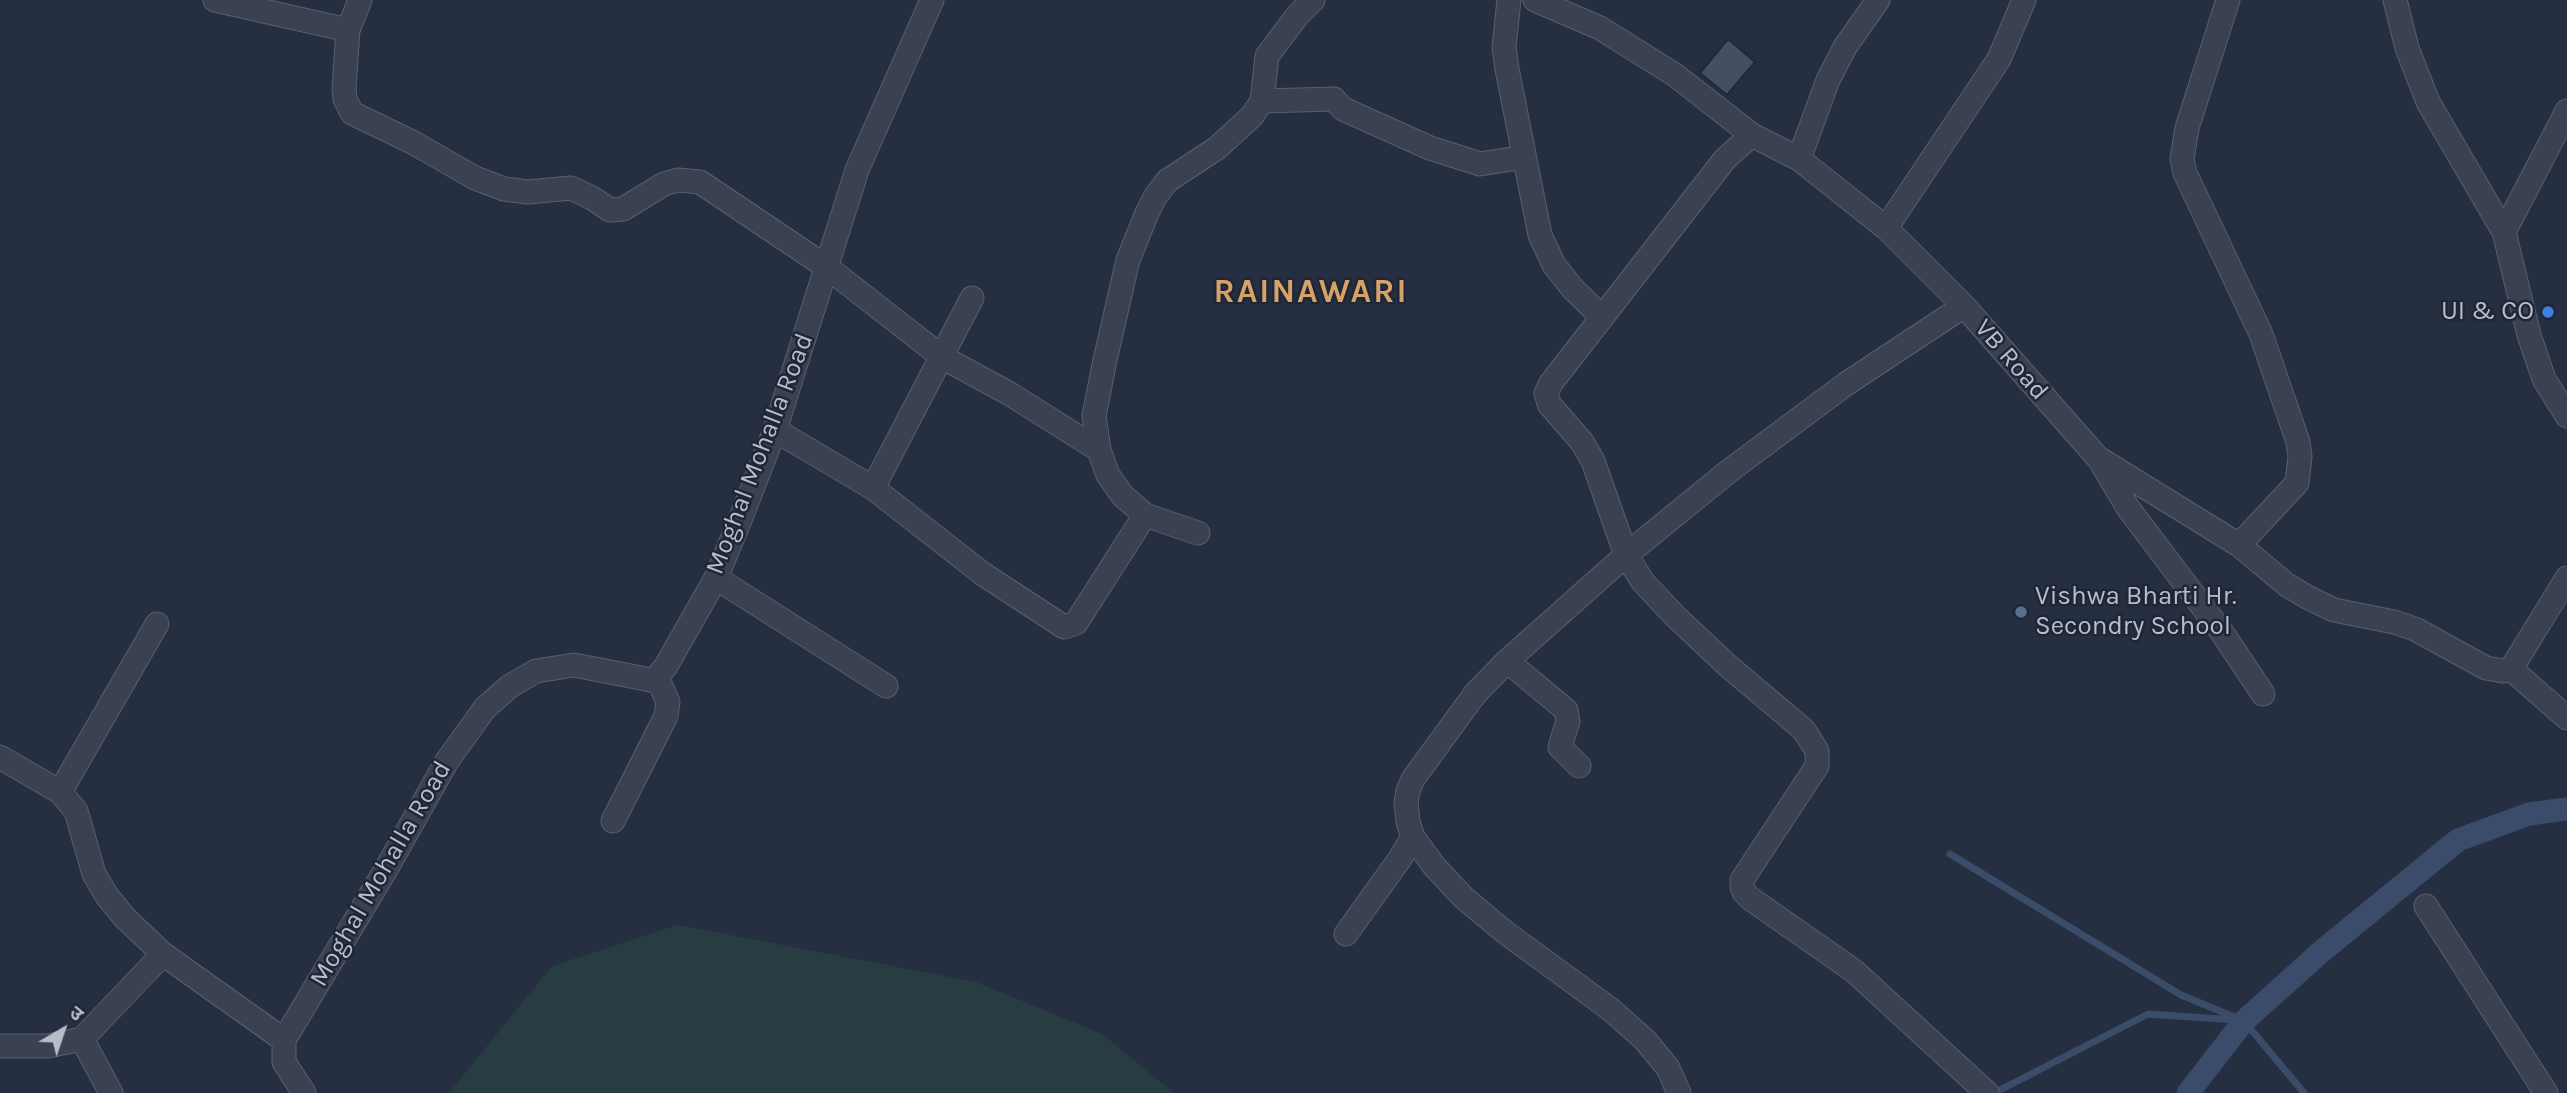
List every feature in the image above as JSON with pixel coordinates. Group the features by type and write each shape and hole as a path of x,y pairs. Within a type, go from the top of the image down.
{"street":[{"path":"215,0 348,30"},
{"path":"360,0 348,30 345,99 352,113 414,143 475,178 504,189 528,192 571,188 610,211 616,211 664,184 678,180 699,182 828,268 943,357 1010,394 1099,450"},
{"name":"Moghal Mohalla Road","path":"284,1040 447,761 485,708 510,686 536,671 556,666 575,665 645,680 657,677 666,666 716,578 775,429 858,170 932,0"},
{"path":"1198,533 1144,515 1123,496 1108,475 1099,450 1094,416 1105,360 1128,260 1147,213 1167,181 1217,148 1252,116 1262,101 1267,56 1297,16 1313,0"},
{"path":"1509,0 1504,47 1540,235 1554,265 1573,289 1602,317"},
{"name":"VB Road","path":"1535,0 1600,28 1675,75 1752,135 1799,159 1886,228 1964,306 2098,458 2239,545 2287,584 2334,610 2394,622 2415,629 2486,668 2503,671 2511,669"},
{"path":"1799,159 1828,80 1845,47 1878,0"},
{"path":"1886,228 1999,59 2024,0"},
{"path":"2228,0 2187,128 2182,159 2185,173 2261,334 2298,442 2300,457 2297,483 2239,545"},
{"path":"2395,0 2407,48 2428,102 2504,232 2532,346 2544,379 2567,416"},
{"path":"1262,101 1334,99 1343,108 1430,148 1480,164 1524,157"},
{"path":"2504,232 2567,111"},
{"path":"1752,135 1725,159 1551,383 1546,393 1549,404 1582,442 1593,461 1626,555 1643,582 1727,665 1804,730 1817,751 1817,766 1742,880 1744,892 1751,900 1854,971 1984,1090"},
{"path":"873,488 972,298"},
{"path":"1679,1093 1668,1068 1645,1040 1610,1009 1506,933 1464,898 1434,866 1413,837 1408,822 1406,802 1413,779 1475,694 1507,661 1626,555 1729,471 1846,384 1964,306"},
{"path":"775,429 873,488 982,573 1064,627 1076,623 1144,515"},
{"path":"2098,458 2129,508 2221,631 2263,694"},
{"path":"716,578 886,686"},
{"path":"2567,578 2511,669 2567,718"},
{"path":"60,792 157,624"},
{"path":"1507,661 1566,710 1568,722 1560,747 1579,766"},
{"path":"613,821 666,716 668,702 657,677"},
{"path":"0,757 60,792 76,811 94,874 107,896 125,918 163,954 284,1040 284,1062 304,1093"},
{"path":"1346,934 1413,837"},
{"path":"2426,906 2546,1093"},
{"path":"0,1046 48,1046 82,1039 163,954"},
{"path":"82,1039 111,1093"}],"green space":[{"path":"678,925 976,982 1102,1034 1174,1093 449,1093 552,966"}],"building":[{"path":"1728,39 1755,62 1727,95 1700,73"}],"waterway":[{"path":"2188,1093 2244,1021 2322,951 2458,840 2529,814 2567,809"},
{"path":"1950,854 2181,995 2244,1021 2304,1093"},
{"path":"1994,1093 2148,1014 2236,1020"}],"place":[{"name":"UI & CO","path":"2548,312"},
{"name":"Vishwa Bharti Hr. Secondry School","path":"2021,612"}],"district":[{"name":"RAINAWARI","path":"1311,293"}]}
